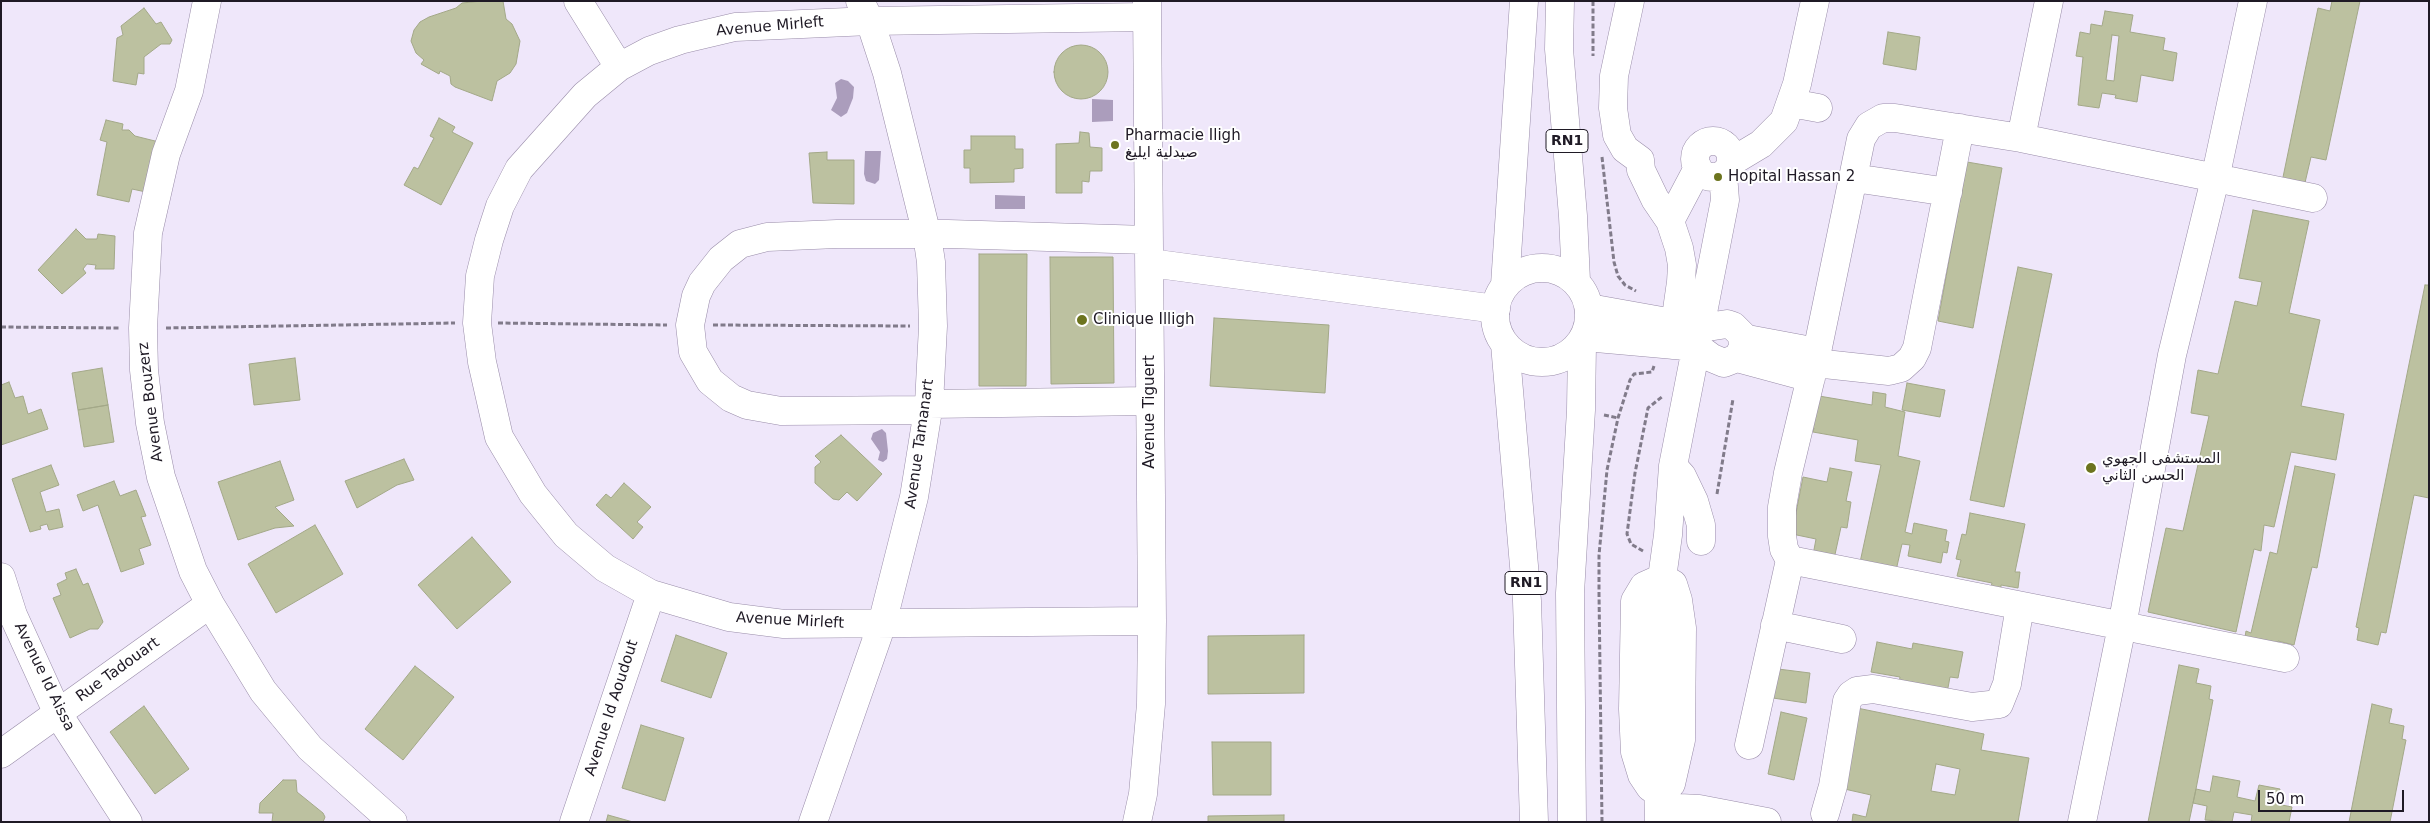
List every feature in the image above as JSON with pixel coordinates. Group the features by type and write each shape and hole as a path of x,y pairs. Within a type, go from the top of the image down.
{"main road":[{"name":"Avenue Bouzerz","path":"207,1 189,91 166,154 148,233 143,328 144,370 149,414 161,477 193,571 210,604 263,691 310,748 393,822"},
{"path":"578,1 619,67"},
{"name":"RN1","path":"1524,1 1498,331 1505,344 1528,601 1534,822"},
{"name":"RN1","path":"1560,1 1559,48 1573,216 1576,281 1584,293 1589,308"},
{"path":"1630,1 1614,76 1613,108 1617,135 1625,149 1640,160 1641,170 1655,199 1670,220 1679,248 1682,265 1678,337 1688,383 1673,466 1668,535 1662,578 1656,732 1659,808 1699,809 1767,822"},
{"path":"1670,220 1717,168 1761,144 1784,121 1798,84 1815,1"},
{"path":"2021,138 2049,1"},
{"path":"2082,822 2122,626 2172,355 2215,179 2253,1"},
{"name":"Avenue Mirleft","path":"1147,9 865,11 734,27 649,51 619,67 585,95 519,169 500,206 489,240 480,276 477,323 482,362 499,436 533,494 566,535 605,568 651,594 729,617 784,624 1152,621"},
{"name":"Avenue Tiguert","path":"1137,822 1143,794 1151,704 1147,9"},
{"name":"Avenue Tamanart","path":"813,822 882,624 914,497 929,407 933,326 931,262 927,235 890,82 865,11"},
{"path":"1791,103 1818,108"},
{"path":"1749,745 1790,560 1784,549 1782,536 1782,507 1788,473 1814,364 1861,139 1876,121 1882,118 1895,118 2021,138 2313,198"},
{"path":"1740,348 1814,364 1889,372 1902,368 1912,358 1917,348 1960,128"},
{"path":"1678,337 1725,200 1717,168"},
{"path":"1854,178 1948,192"},
{"path":"1149,401 781,411 747,405 731,398 710,380 693,352 690,325 696,296 702,283 721,259 740,244 767,237 837,234 927,235 1149,251 1500,297 1517,275 1531,268 1548,267 1563,272 1576,281"},
{"path":"1505,344 1515,354 1527,360 1541,362 1555,361 1568,355 1583,341 1678,337 1727,324 1738,330 1740,348 1730,362 1717,361 1678,337 1589,308 1589,322 1583,341 1570,593 1572,822"},
{"path":"1668,535 1710,543 1682,476 1673,466"},
{"path":"1790,560 2285,658"},
{"name":"Avenue Id Aissa","path":"1,577 14,615 58,714 128,822"},
{"name":"Avenue Id Aoudout","path":"574,822 651,594"},
{"name":"Rue Tadouart","path":"1,754 210,604"},
{"path":"1822,819 1833,786 1847,701 1851,695 1857,691 1872,689 1972,707 1999,704 2008,684 2020,606"},
{"path":"1775,625 1842,639"}],"path":[{"path":"1593,1 1594,61"},
{"path":"1602,155 1614,262 1618,276 1625,284 1641,292"},
{"path":"1602,822 1599,593 1602,517 1607,470 1618,418 1630,380 1634,374 1652,372 1654,362 1647,361 1678,337"},
{"path":"1716,500 1733,399"}],"shaded area":[{"path":"841,79 848,81 854,87 853,98 847,113 841,117 831,110 837,98 835,83"},
{"path":"1092,99 1113,100 1113,121 1092,122"},
{"path":"865,151 881,151 879,180 875,184 866,181 864,174"},
{"path":"995,195 1025,196 1025,209 995,209"},
{"path":"882,429 886,433 888,451 887,459 883,462 878,460 880,452 871,439 873,433"}],"building":[{"path":"503,1 506,19 512,24 520,41 516,64 510,73 497,81 492,101 455,87 451,84 450,76 440,71 439,74 421,64 424,60 416,53 411,41 414,30 420,22 456,8 462,3"},
{"path":"2332,1 2360,1 2326,160 2311,157 2304,187 2282,182 2318,8 2330,11"},
{"path":"144,8 156,24 161,22 172,40 170,44 161,44 144,57 144,74 138,73 136,85 113,81 117,38 123,35 121,26"},
{"path":"2105,11 2133,15 2130,32 2165,38 2163,50 2177,53 2173,81 2141,75 2137,102 2115,98 2116,95 2102,93 2099,108 2078,105 2083,57 2076,56 2080,32 2090,34 2091,24 2102,26","holes":["2112,35 2119,36 2114,81 2106,80"]},
{"path":"1888,32 1920,37 1916,70 1883,64"},
{"path":"1081,45 1091,47 1100,53 1106,62 1108,72 1106,82 1100,91 1091,97 1081,99 1071,97 1062,91 1056,82 1054,72 1056,62 1062,53 1071,47"},
{"path":"439,118 455,127 452,132 473,143 441,205 404,185 414,167 418,169 434,138 430,136"},
{"path":"106,120 123,124 122,130 129,130 135,136 159,142 146,192 132,189 129,202 97,195 107,142 100,140"},
{"path":"1080,132 1089,133 1090,147 1102,148 1102,171 1090,171 1089,182 1082,181 1082,193 1056,193 1056,144 1079,143"},
{"path":"971,136 1015,136 1015,149 1023,149 1023,168 1014,169 1014,182 970,183 970,168 964,168 964,150 971,150"},
{"path":"827,152 827,160 854,160 854,204 813,203 809,153"},
{"path":"1967,162 2002,168 1973,328 1938,321"},
{"path":"2253,210 2309,221 2289,313 2320,320 2301,406 2344,414 2336,460 2291,452 2274,527 2264,525 2261,551 2254,549 2236,632 2148,612 2166,528 2183,531 2209,416 2191,413 2198,370 2218,374 2235,301 2257,306 2262,282 2239,278"},
{"path":"76,229 86,239 97,239 98,234 115,236 114,269 95,269 96,265 87,264 83,269 86,273 62,294 38,270"},
{"path":"979,254 1027,254 1026,386 979,386"},
{"name":"Clinique Illigh","path":"1050,257 1113,257 1114,383 1051,384"},
{"path":"2018,267 2052,274 2004,507 1970,500"},
{"path":"2425,285 2429,285 2429,498 2414,495 2386,633 2381,632 2378,645 2357,640 2359,628 2356,627"},
{"path":"1214,318 1329,325 1325,393 1210,386"},
{"path":"295,358 300,400 254,405 249,364"},
{"path":"102,368 108,405 78,410 72,373"},
{"path":"9,382 15,398 23,396 28,414 41,409 48,429 1,445 1,385"},
{"path":"1907,383 1945,390 1940,417 1902,410"},
{"path":"1873,392 1886,394 1885,407 1905,412 1898,456 1920,461 1905,532 1912,534 1914,523 1947,530 1945,541 1949,542 1947,553 1943,552 1941,563 1908,556 1910,545 1902,544 1895,575 1859,567 1881,465 1855,461 1858,440 1813,432 1814,428 1801,425 1819,396 1872,405"},
{"path":"108,405 114,442 84,447 78,410"},
{"path":"841,435 882,474 857,501 847,492 839,500 833,499 815,483 815,467 821,462 815,456"},
{"path":"404,459 414,480 397,485 357,508 345,481"},
{"path":"280,461 294,500 275,507 294,526 275,528 238,540 218,482"},
{"path":"51,465 59,485 40,492 46,512 59,509 63,527 49,530 47,524 40,526 41,529 30,532 12,479"},
{"path":"2295,466 2335,474 2317,568 2312,567 2294,645 2278,641 2277,650 2244,643 2246,631 2251,633 2270,552 2277,554"},
{"path":"1830,468 1852,472 1846,501 1851,502 1847,528 1841,527 1834,559 1813,555 1816,539 1792,534 1803,477 1827,482"},
{"path":"114,481 120,496 136,490 146,516 141,517 151,545 139,549 144,564 121,572 98,505 83,511 77,495"},
{"path":"624,483 651,507 637,522 643,527 633,539 596,505 606,494 611,498"},
{"path":"1970,513 2025,524 2015,572 2020,572 2018,588 2001,585 2001,589 1991,587 1992,583 1957,576 1961,560 1956,559 1962,534 1966,535"},
{"path":"315,525 343,574 276,613 248,564"},
{"path":"472,537 511,582 457,629 418,585"},
{"path":"76,569 83,585 88,583 103,622 98,629 90,629 70,638 53,598 61,595 57,584 67,579 65,573"},
{"path":"676,635 727,653 711,698 661,681"},
{"path":"1304,635 1304,693 1208,694 1208,636"},
{"path":"1877,642 1912,649 1913,643 1963,652 1958,678 1950,677 1947,693 1899,683 1900,677 1871,672"},
{"path":"2179,665 2199,669 2196,683 2211,686 2209,699 2213,700 2196,789 2189,822 2148,822"},
{"path":"415,666 454,697 403,760 365,729"},
{"path":"1778,669 1810,673 1806,703 1773,698"},
{"path":"2372,704 2392,709 2389,723 2404,726 2402,739 2406,740 2390,822 2349,822"},
{"path":"144,706 189,769 155,794 110,732"},
{"path":"1857,708 1984,734 1981,750 2029,758 2018,822 1852,822 1853,814 1866,817 1871,795 1840,788","holes":["1936,764 1960,769 1955,795 1931,791"]},
{"path":"1781,712 1807,718 1794,780 1768,774"},
{"path":"641,725 684,738 665,801 622,788"},
{"path":"1212,742 1271,742 1271,795 1213,795"},
{"path":"2213,776 2240,781 2237,797 2255,801 2259,785 2280,789 2277,804 2292,807 2289,822 2251,822 2252,815 2234,812 2232,822 2205,820 2207,806 2193,803 2196,789 2210,792"},
{"path":"283,780 296,780 297,792 323,813 325,817 323,822 272,822 273,813 259,813 260,803"},
{"path":"608,815 633,822 606,822"},
{"path":"1284,815 1284,822 1208,822 1208,816"}],"place":[{"name":"Pharmacie Iligh صيدلية ايليغ","path":"1115,145"},
{"name":"Hopital Hassan 2","path":"1718,177"},
{"name":"Clinique Illigh","path":"1082,320"},
{"name":"المستشفى الجهوي الحسن الثاني","path":"2091,468"}]}
